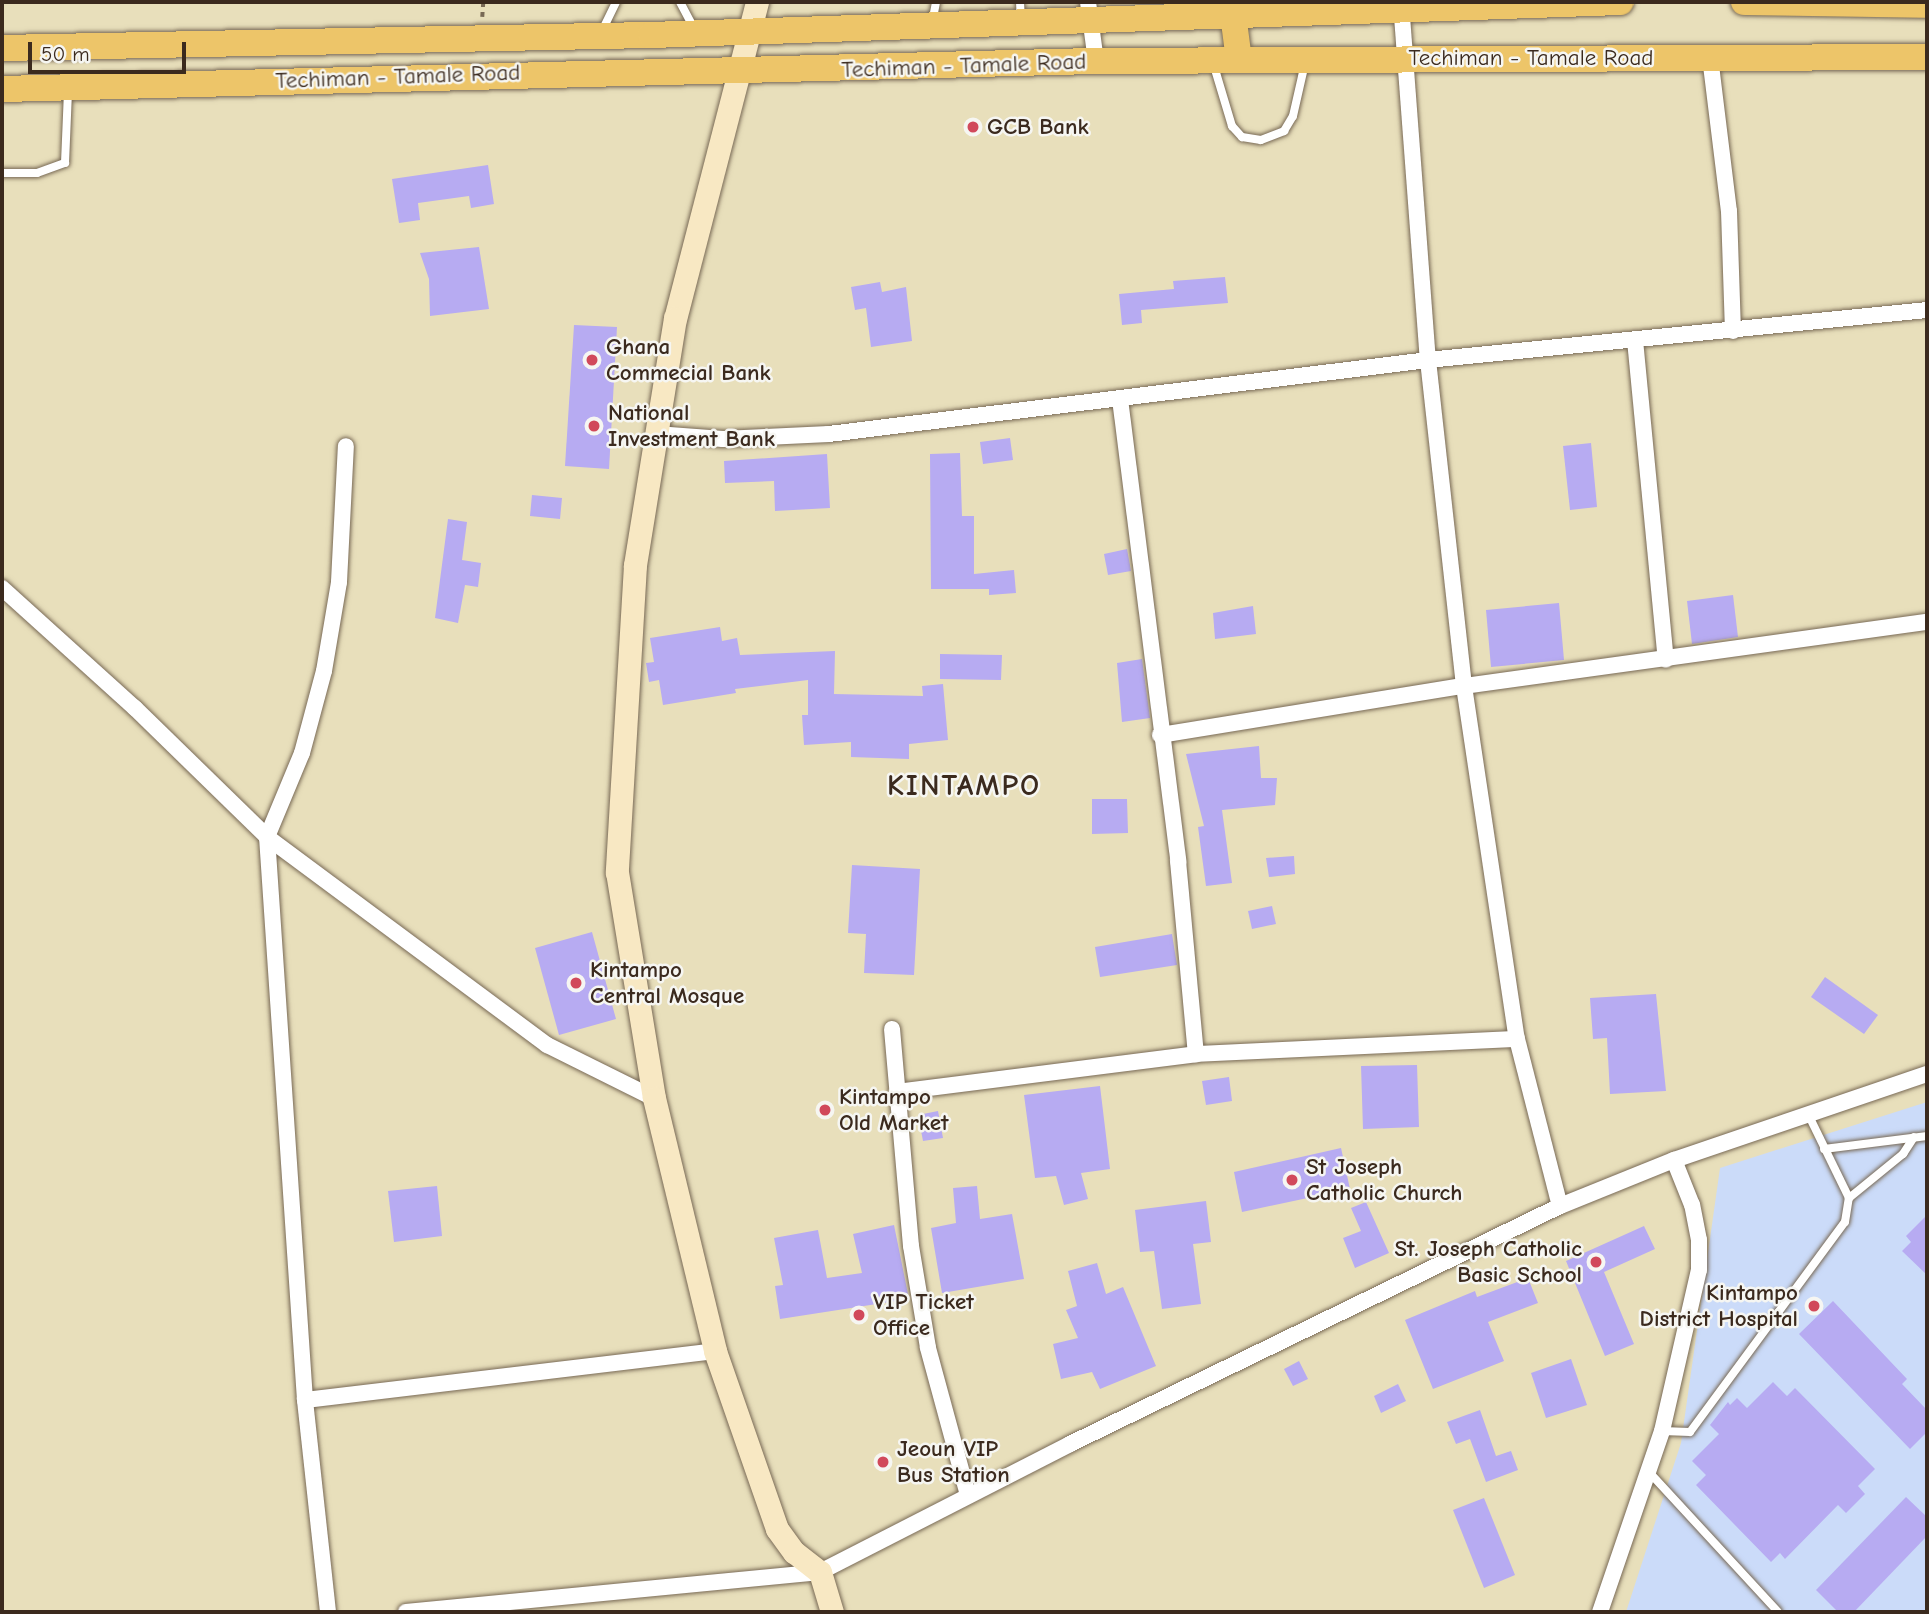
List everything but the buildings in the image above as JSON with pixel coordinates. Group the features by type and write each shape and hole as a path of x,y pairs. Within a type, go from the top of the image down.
{"highway":[{"name":"Techiman - Tamale Road","path":"2,48 696,33 749,31 933,14 1089,9 1233,14 1401,6 1620,2"},
{"path":"1744,2 1927,5"},
{"path":"1233,14 1239,60"},
{"name":"Techiman - Tamale Road","path":"2,89 1096,61 1927,57"}],"main road":[{"path":"757,2 741,72 720,132 675,318 656,434 629,629 617,872 654,1098 715,1350 777,1529 794,1552 820,1572 832,1612"}],"street":[{"path":"1401,6 1428,360 1464,686 1517,1039 1560,1206"},
{"path":"1089,9 1096,61"},
{"path":"1710,57 1730,211 1733,331"},
{"path":"656,434 723,439 829,434 1428,360 1927,310"},
{"path":"1635,340 1667,660"},
{"path":"1120,399 1160,735 1178,860 1196,1054"},
{"path":"328,1612 304,1400 267,837 302,753 324,671 339,582 346,446"},
{"path":"2,588 135,708 267,837 547,1045 654,1098"},
{"path":"1160,735 1464,686 1667,660 1809,636 1927,622"},
{"path":"892,1029 911,1246 928,1348 968,1495"},
{"path":"897,1091 1196,1054 1517,1039"},
{"path":"405,1612 820,1572 968,1495 1560,1206 1674,1160 1927,1074"},
{"path":"1600,1612 1662,1431 1699,1270 1699,1240 1692,1205 1674,1160"},
{"path":"304,1400 715,1350"}],"lane":[{"path":"601,34 616,2"},
{"path":"680,2 696,33"},
{"path":"1212,60 1232,126 1242,138 1261,140 1284,131 1289,124 1306,59"},
{"path":"2,173 37,173 65,163 68,87"},
{"path":"1662,1431 1690,1432 1845,1222 1849,1198 1808,1114"},
{"path":"1824,1149 1927,1136"},
{"path":"1849,1198 1903,1154 1914,1137"},
{"path":"1647,1469 1778,1612"}],"shaded area":[{"name":"Kintampo District Hospital","path":"1927,1102 1927,1612 1626,1612 1681,1443 1720,1168"}],"place":[{"name":"GCB Bank","path":"973,127"},
{"name":"Ghana Commecial Bank","path":"592,360"},
{"name":"National Investment Bank","path":"594,426"},
{"name":"Kintampo Central Mosque","path":"576,983"},
{"name":"Kintampo Old Market","path":"825,1110"},
{"name":"St Joseph Catholic Church","path":"1292,1180"},
{"name":"St. Joseph Catholic Basic School","path":"1596,1262"},
{"name":"Kintampo District Hospital","path":"1814,1306"},
{"name":"VIP Ticket Office","path":"859,1315"},
{"name":"Jeoun VIP Bus Station","path":"883,1462"}],"district":[{"name":"KINTAMPO","path":"964,786"}]}
